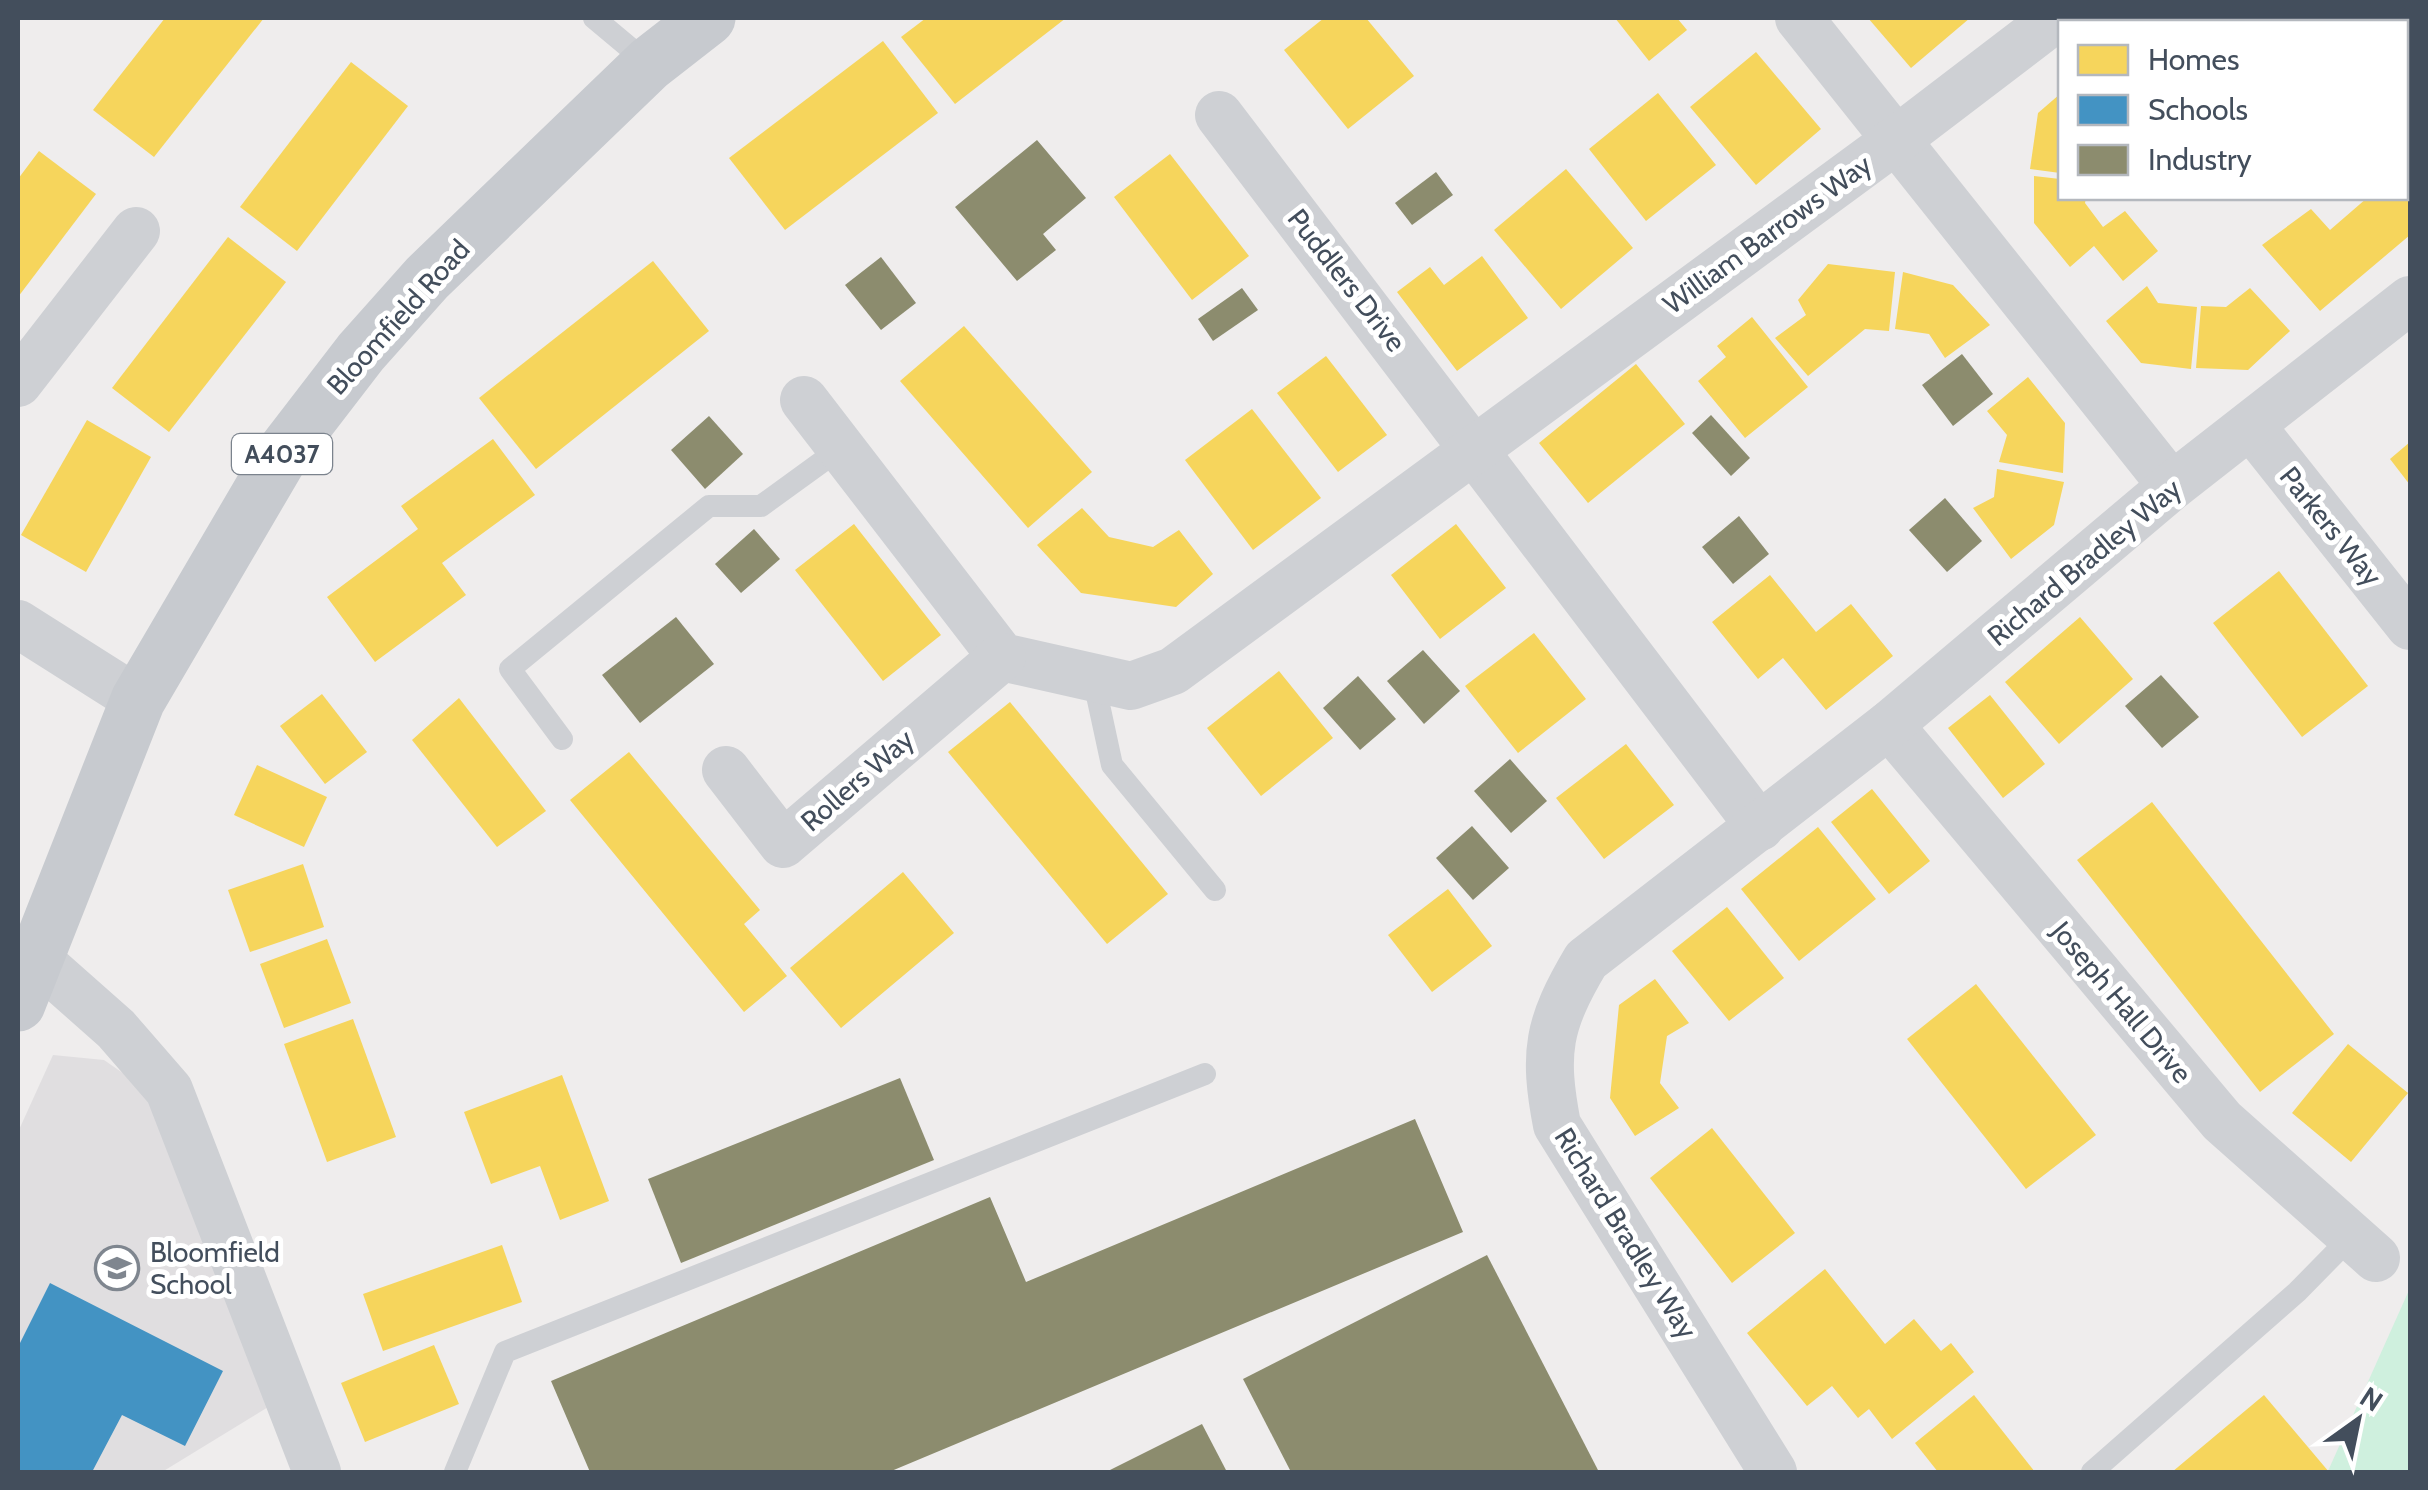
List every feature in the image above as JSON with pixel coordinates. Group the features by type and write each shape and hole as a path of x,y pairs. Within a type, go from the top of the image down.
{"main road":[{"name":"Bloomfield Road","path":"28,982 138,700 281,456 361,352 427,278 649,64 708,18"}],"street":[{"path":"1800,18 2172,486"},
{"name":"William Barrows Way","path":"1002,657 1130,686 1173,671 2056,18"},
{"name":"Puddlers Drive","path":"1220,114 1475,446"},
{"path":"18,383 136,231"},
{"name":"Richard Bradley Way","path":"1774,1472 1557,1125 1546,1066 1560,1003 1586,960 1890,725 2172,486 2410,300"},
{"path":"804,400 1002,657"},
{"name":"Parkers Way","path":"2252,427 2410,626"},
{"path":"1475,446 1760,827"},
{"path":"18,624 138,700"},
{"name":"Rollers Way","path":"726,770 783,844 1002,657"},
{"name":"Joseph Hall Drive","path":"1890,725 2222,1122 2364,1247"},
{"path":"28,982 116,1029 170,1090 317,1472"}],"lane":[{"path":"594,18 649,64"},
{"path":"562,739 510,668 709,506 761,506 841,448"},
{"path":"1093,677 1112,764 1214,890"},
{"path":"455,1472 505,1352 1206,1074"},
{"path":"2092,1472 2298,1292 2364,1247"}],"shaded area":[{"name":"Bloomfield School","path":"53,1055 104,1060 143,1087 273,1404 162,1472 18,1472 18,1132"}],"green space":[{"path":"2410,1288 2410,1472 2328,1472 2328,1471"}],"building: Homes":[{"path":"165,18 264,18 154,157 93,110"},
{"path":"926,18 1066,18 955,104 901,37"},
{"path":"1324,18 1366,18 1414,76 1348,129 1284,50"},
{"path":"1615,18 1677,18 1687,30 1649,61"},
{"path":"1868,18 1970,18 1911,68"},
{"path":"2410,18 2410,35 2408,20 2315,20"},
{"path":"883,41 938,113 785,230 729,158"},
{"path":"1756,52 1821,129 1756,185 1690,107"},
{"path":"351,62 408,106 297,251 240,207"},
{"path":"1658,93 1716,165 1646,221 1589,149"},
{"path":"2058,96 2058,173 2030,169 2038,113"},
{"path":"2408,139 2410,235 2320,311 2262,245 2311,209 2330,230 2365,200 2408,200"},
{"path":"39,151 96,194 18,297 18,179"},
{"path":"1170,154 1249,256 1192,300 1114,197"},
{"path":"1566,169 1633,248 1561,309 1494,230"},
{"path":"2034,176 2058,179 2058,200 2086,200 2103,227 2125,211 2158,251 2123,281 2094,246 2070,267 2034,223"},
{"path":"228,237 286,282 169,432 112,388"},
{"path":"1482,256 1528,318 1457,371 1397,292 1430,267 1444,285"},
{"path":"653,261 709,331 536,469 479,398"},
{"path":"1828,264 1895,272 1889,331 1865,329 1808,376 1775,338 1806,315 1798,300"},
{"path":"1903,272 1953,285 1990,325 1945,358 1929,334 1895,329"},
{"path":"2147,286 2158,303 2197,307 2191,369 2141,363 2106,321"},
{"path":"2250,288 2290,331 2248,370 2196,368 2201,306 2226,307"},
{"path":"1752,317 1808,387 1745,438 1698,381 1726,357 1717,346"},
{"path":"964,326 1092,472 1028,528 900,381"},
{"path":"1326,356 1387,435 1338,472 1277,393"},
{"path":"1636,364 1685,424 1588,503 1539,443"},
{"path":"2028,377 2065,423 2063,473 1999,462 2007,435 1987,411"},
{"path":"1252,409 1321,498 1253,550 1185,460"},
{"path":"87,420 151,457 86,572 21,535"},
{"path":"493,439 535,495 442,563 466,595 375,662 327,597 418,529 401,506"},
{"path":"2410,442 2410,485 2390,459"},
{"path":"1997,469 2064,482 2054,525 2011,559 1973,508 1994,497"},
{"path":"1082,508 1109,537 1153,547 1179,530 1213,574 1176,607 1081,593 1037,545"},
{"path":"854,524 941,635 883,681 795,570"},
{"path":"1456,524 1506,588 1440,639 1391,575"},
{"path":"2279,571 2368,686 2302,737 2213,623"},
{"path":"1770,575 1816,632 1851,604 1893,656 1826,710 1783,658 1758,679 1712,622"},
{"path":"2080,617 2133,679 2059,744 2005,682"},
{"path":"1534,633 1586,699 1518,753 1465,686"},
{"path":"1279,671 1333,738 1261,796 1207,728"},
{"path":"322,694 367,752 325,784 280,726"},
{"path":"1990,695 2045,764 2003,798 1948,728"},
{"path":"459,698 546,811 497,847 412,740"},
{"path":"1010,702 1168,894 1107,944 948,752"},
{"path":"1626,744 1674,805 1604,859 1556,798"},
{"path":"629,752 760,910 744,924 787,976 744,1012 570,800"},
{"path":"257,765 327,797 304,847 234,815"},
{"path":"1872,789 1930,861 1889,894 1831,822"},
{"path":"2152,802 2334,1034 2260,1092 2077,860"},
{"path":"1818,827 1876,899 1799,961 1741,889"},
{"path":"303,864 324,927 250,952 228,890"},
{"path":"903,872 954,933 841,1028 790,968"},
{"path":"1448,889 1492,946 1432,992 1388,935"},
{"path":"1727,907 1784,978 1729,1021 1672,951"},
{"path":"327,939 351,1003 284,1028 260,964"},
{"path":"1655,979 1689,1023 1667,1036 1660,1083 1679,1108 1635,1136 1610,1098 1619,1005"},
{"path":"1976,984 2096,1135 2026,1189 1907,1039"},
{"path":"353,1019 396,1137 327,1162 284,1044"},
{"path":"2348,1044 2408,1093 2351,1162 2292,1113"},
{"path":"562,1075 609,1201 560,1220 540,1166 491,1184 464,1112"},
{"path":"1712,1128 1795,1233 1732,1283 1650,1178"},
{"path":"502,1245 522,1302 383,1351 363,1294"},
{"path":"1825,1269 1885,1344 1914,1319 1941,1351 1951,1343 1974,1372 1892,1439 1869,1409 1858,1418 1832,1386 1807,1406 1747,1333"},
{"path":"434,1345 459,1404 365,1442 341,1383"},
{"path":"1974,1395 2035,1472 1938,1472 1915,1443"},
{"path":"2264,1395 2329,1472 2172,1472"}],"building: Schools":[{"path":"50,1283 223,1371 185,1446 122,1415 92,1472 18,1472 18,1347"}],"building: Industry":[{"path":"1037,140 1086,198 1043,234 1056,250 1017,281 955,207"},
{"path":"1436,172 1453,195 1412,225 1395,203"},
{"path":"881,257 916,303 881,330 845,285"},
{"path":"1242,288 1258,310 1213,341 1198,319"},
{"path":"1962,354 1993,394 1953,426 1922,385"},
{"path":"1711,415 1750,458 1731,476 1692,433"},
{"path":"709,416 743,454 705,489 671,450"},
{"path":"1945,498 1982,541 1947,572 1909,530"},
{"path":"1739,516 1769,554 1733,584 1702,547"},
{"path":"754,529 780,559 741,593 715,564"},
{"path":"676,617 714,664 640,723 602,675"},
{"path":"1423,650 1460,691 1424,724 1387,681"},
{"path":"2161,675 2199,717 2162,748 2125,706"},
{"path":"1358,676 1396,719 1360,750 1323,708"},
{"path":"1510,759 1547,801 1511,833 1474,791"},
{"path":"1472,826 1509,868 1473,900 1436,858"},
{"path":"900,1078 934,1160 681,1263 648,1179"},
{"path":"1415,1119 1463,1232 889,1472 590,1472 551,1381 990,1197 1026,1282"},
{"path":"1487,1255 1599,1472 1291,1472 1243,1379"},
{"path":"1202,1424 1227,1472 1106,1472"}],"place":[{"name":"Bloomfield School","path":"117,1268"}]}
